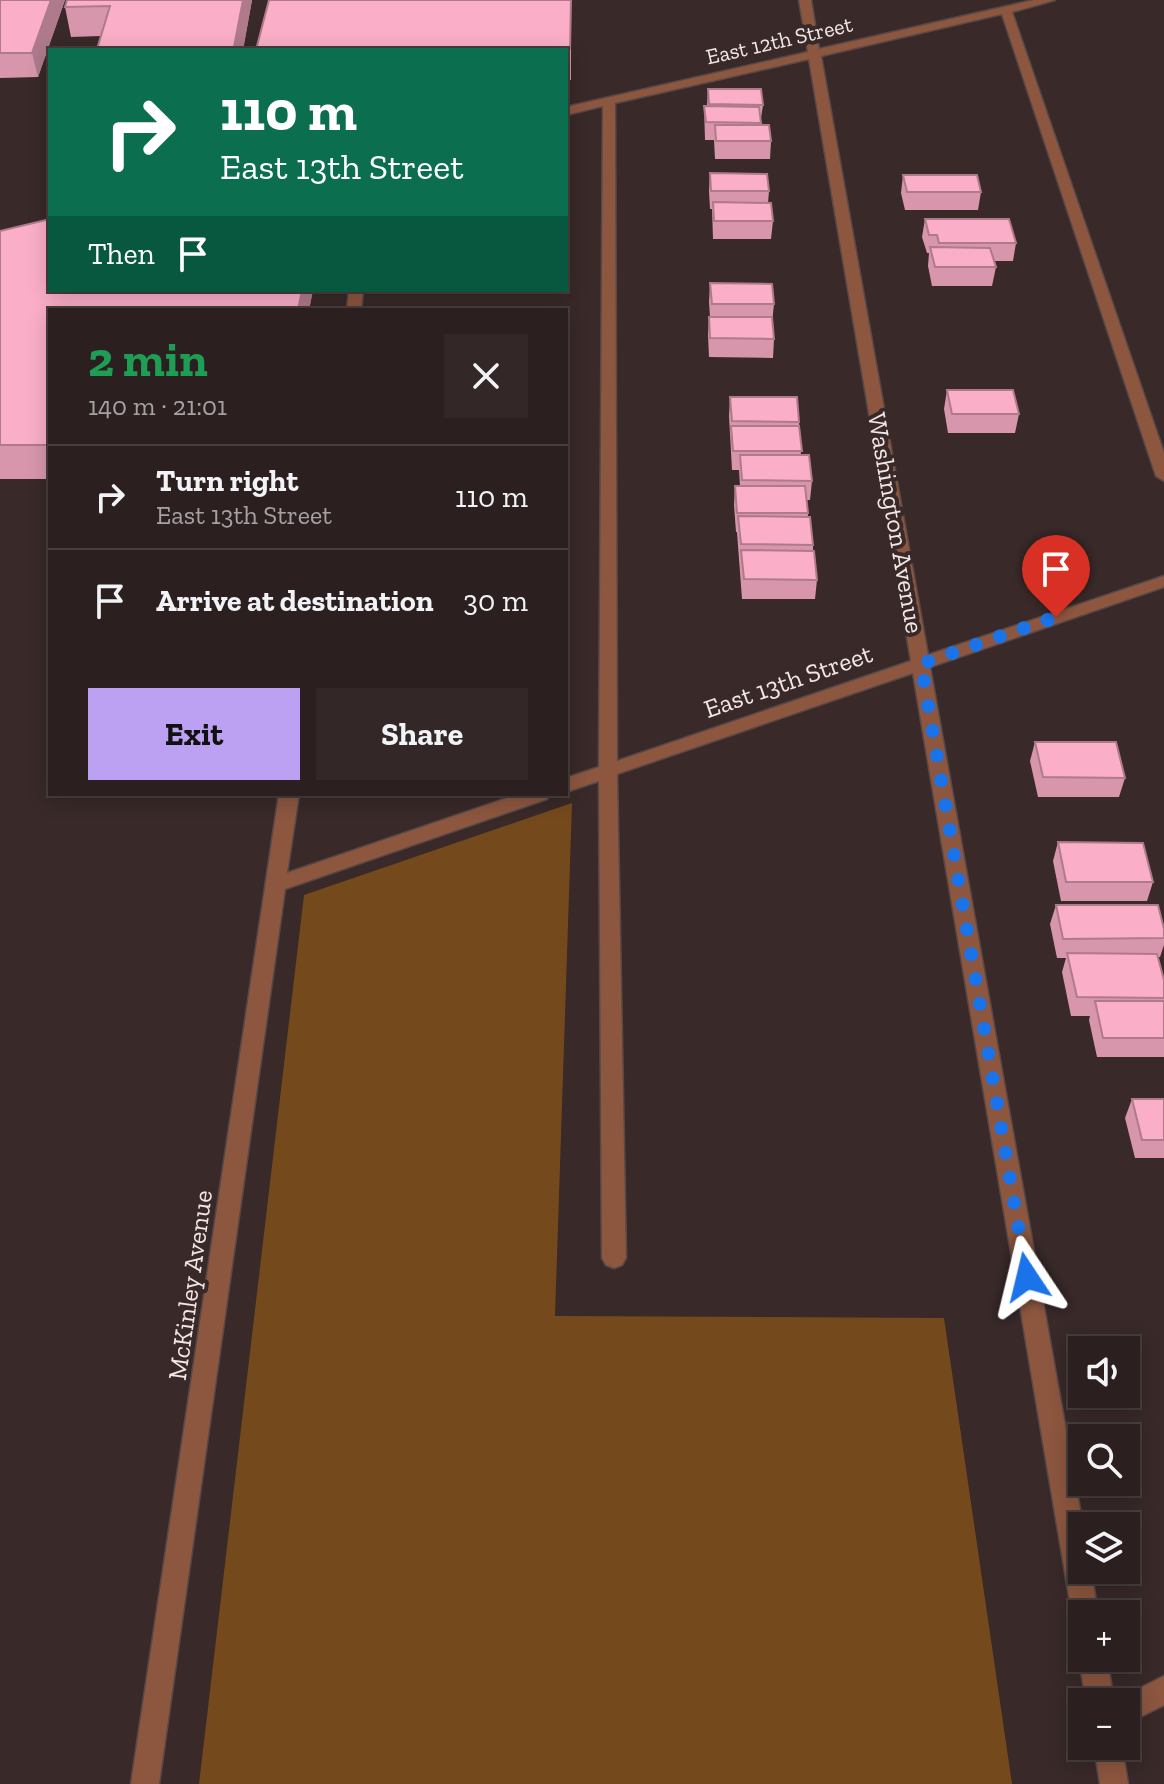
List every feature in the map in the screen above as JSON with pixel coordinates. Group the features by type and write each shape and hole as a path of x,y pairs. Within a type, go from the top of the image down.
{"street":[{"name":"Washington Avenue","path":"805,0 1083,1600"},
{"name":"East 12th Street","path":"568,111 1049,0"},
{"path":"1006,10 1164,476"},
{"path":"609,101 608,771 614,1258"},
{"name":"East 13th Street","path":"568,784 1164,581"},
{"name":"McKinley Avenue","path":"145,1784 289,796"},
{"path":"277,884 534,796"},
{"path":"1140,1703 1164,1690"},
{"path":"1110,1760 1114,1784"}],"shaded area":[{"path":"572,803 555,1316 944,1318 1012,1784 199,1784 304,895"}],"building":[{"path":"0,0 51,0 32,53 0,53"},
{"path":"67,0 243,0 234,47 97,48 110,6 65,7"},
{"path":"269,0 571,0 570,49 257,48"},
{"path":"708,89 761,89 763,105 709,104"},
{"path":"704,106 759,107 761,123 706,122"},
{"path":"715,125 769,125 771,141 716,141"},
{"path":"710,173 767,174 769,191 711,191"},
{"path":"903,175 977,175 981,192 907,192"},
{"path":"713,202 771,203 773,221 714,221"},
{"path":"48,219 48,292 302,292 298,308 48,308 48,445 0,445 0,231"},
{"path":"925,219 1009,219 1016,243 939,243 937,235 929,235"},
{"path":"930,247 990,248 996,267 935,267"},
{"path":"710,283 772,284 774,304 712,304"},
{"path":"709,317 772,317 774,339 710,338"},
{"path":"947,390 1013,390 1019,414 952,414"},
{"path":"730,397 797,397 799,422 732,421"},
{"path":"731,426 799,426 802,451 733,451"},
{"path":"740,455 809,455 812,481 742,480"},
{"path":"735,486 805,486 808,513 737,513"},
{"path":"738,516 810,517 813,545 741,544"},
{"path":"741,550 814,551 817,580 744,579"},
{"path":"1035,742 1116,742 1125,778 1043,777"},
{"path":"1058,842 1143,843 1153,882 1066,882"},
{"path":"1056,905 1158,905 1164,938 1063,939"},
{"path":"1067,953 1157,954 1164,980 1164,998 1077,997"},
{"path":"1095,1001 1164,1001 1164,1038 1103,1038"},
{"path":"1132,1099 1164,1099 1164,1140 1142,1140"}],"route":[{"path":"1027,1277 921,664 1056,617"}]}
